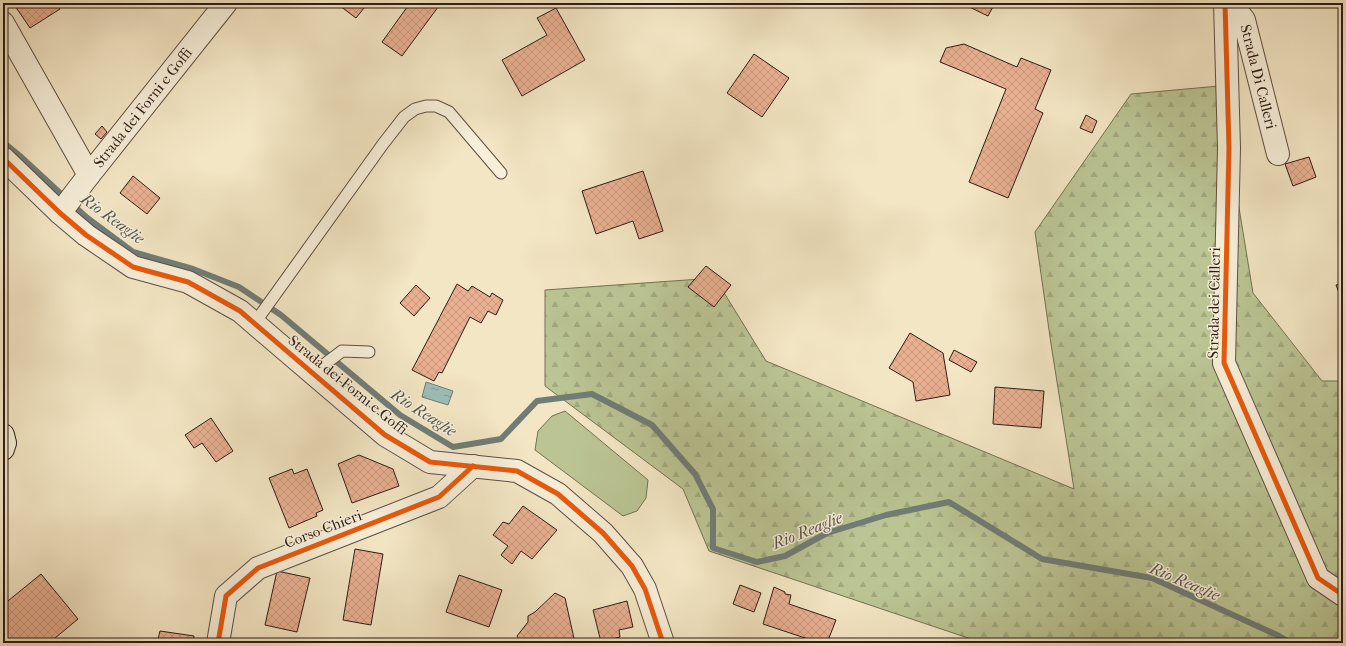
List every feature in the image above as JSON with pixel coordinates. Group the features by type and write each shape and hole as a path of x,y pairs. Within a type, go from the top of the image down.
{"street":[{"name":"Strada dei Forni e Goffi","path":"61,212 226,3"},
{"name":"Strada dei Calleri","path":"1225,3 1229,148 1224,363 1318,578 1343,595"},
{"name":"Strada Di Calleri","path":"1231,3 1244,20 1278,154"},
{"path":"3,23 84,181"},
{"name":"Strada dei Forni e Goffi","path":"3,158 86,235 133,267 188,282 240,311 258,318 318,369 385,435 430,462 517,471 558,494 603,533 632,566 645,589 663,643"},
{"path":"3,435 5,444 3,449"},
{"name":"Corso Chieri","path":"218,643 226,596 258,568 438,497 473,466"}],"lane":[{"path":"258,318 404,117 415,109 426,106 436,106 448,112 501,173"},
{"path":"318,369 342,351 369,352"}],"green space":[{"path":"1219,86 1253,293 1322,381 1343,381 1343,643 983,643 709,551 683,489 545,386 545,290 715,278 766,361 1074,489 1035,232 1131,94"},
{"path":"565,411 648,480 646,498 637,511 623,516 535,450 538,431 552,416"}],"water":[{"path":"426,382 453,391 448,405 422,397"}],"building":[{"path":"13,3 56,3 60,9 30,28"},
{"path":"336,3 368,3 356,18"},
{"path":"410,3 441,3 402,56 382,42"},
{"path":"961,3 995,3 988,16"},
{"path":"556,8 585,60 522,96 502,60 547,35 537,18"},
{"path":"964,44 1017,67 1021,58 1051,70 1035,109 1043,113 1008,198 969,182 1006,89 940,62 946,48"},
{"path":"754,54 789,78 762,117 727,93"},
{"path":"1086,115 1097,121 1092,133 1080,128"},
{"path":"102,126 107,132 101,139 95,134"},
{"path":"1309,157 1316,177 1293,186 1285,164"},
{"path":"643,171 663,231 639,239 633,221 596,234 582,191"},
{"path":"133,176 160,198 147,214 120,193"},
{"path":"706,266 731,285 714,307 688,287"},
{"path":"1343,283 1343,303 1336,285"},
{"path":"457,284 468,291 472,286 490,297 492,293 503,300 496,315 488,311 481,323 470,317 442,373 439,372 434,381 412,370"},
{"path":"416,285 430,298 414,316 400,303"},
{"path":"910,333 943,353 950,395 916,401 913,382 889,368"},
{"path":"954,350 977,362 971,372 949,360"},
{"path":"995,387 1044,391 1041,428 993,424"},
{"path":"211,418 233,451 216,462 202,443 194,448 185,435"},
{"path":"359,455 393,469 399,486 352,503 338,464"},
{"path":"292,469 294,474 307,469 323,510 316,513 317,516 289,528 269,478"},
{"path":"523,506 557,530 532,559 521,551 512,564 501,555 508,546 493,535 503,522 509,524"},
{"path":"355,549 383,554 371,625 343,620"},
{"path":"277,571 310,578 297,632 265,625"},
{"path":"41,574 78,619 49,643 3,643 3,605"},
{"path":"459,575 502,590 489,627 446,612"},
{"path":"740,585 761,593 754,612 733,604"},
{"path":"774,587 785,592 785,594 791,595 789,604 836,620 827,643 820,643 763,624"},
{"path":"555,593 565,598 575,643 521,643 517,636 528,622 528,616 535,612"},
{"path":"627,601 633,627 619,630 620,637 601,642 593,610"},
{"path":"160,631 194,636 193,643 157,643"}],"waterway":[{"name":"Rio Reaglie","path":"3,142 86,217 133,252 193,269 239,287 281,315 400,415 453,447 501,439 537,401 592,394 652,425 695,474 713,509 713,548 757,562 785,556 827,533 886,515 949,502 1042,559 1152,578 1279,636 1291,643"}],"cycle path":[{"path":"1225,3 1229,148 1224,363 1318,578 1343,595"},
{"path":"3,158 60,213 86,235 133,267 188,282 240,311 385,435 430,462 517,471 558,494 603,533 632,566 645,589 663,643"},
{"path":"218,643 226,596 258,568 439,497 473,466"}]}
